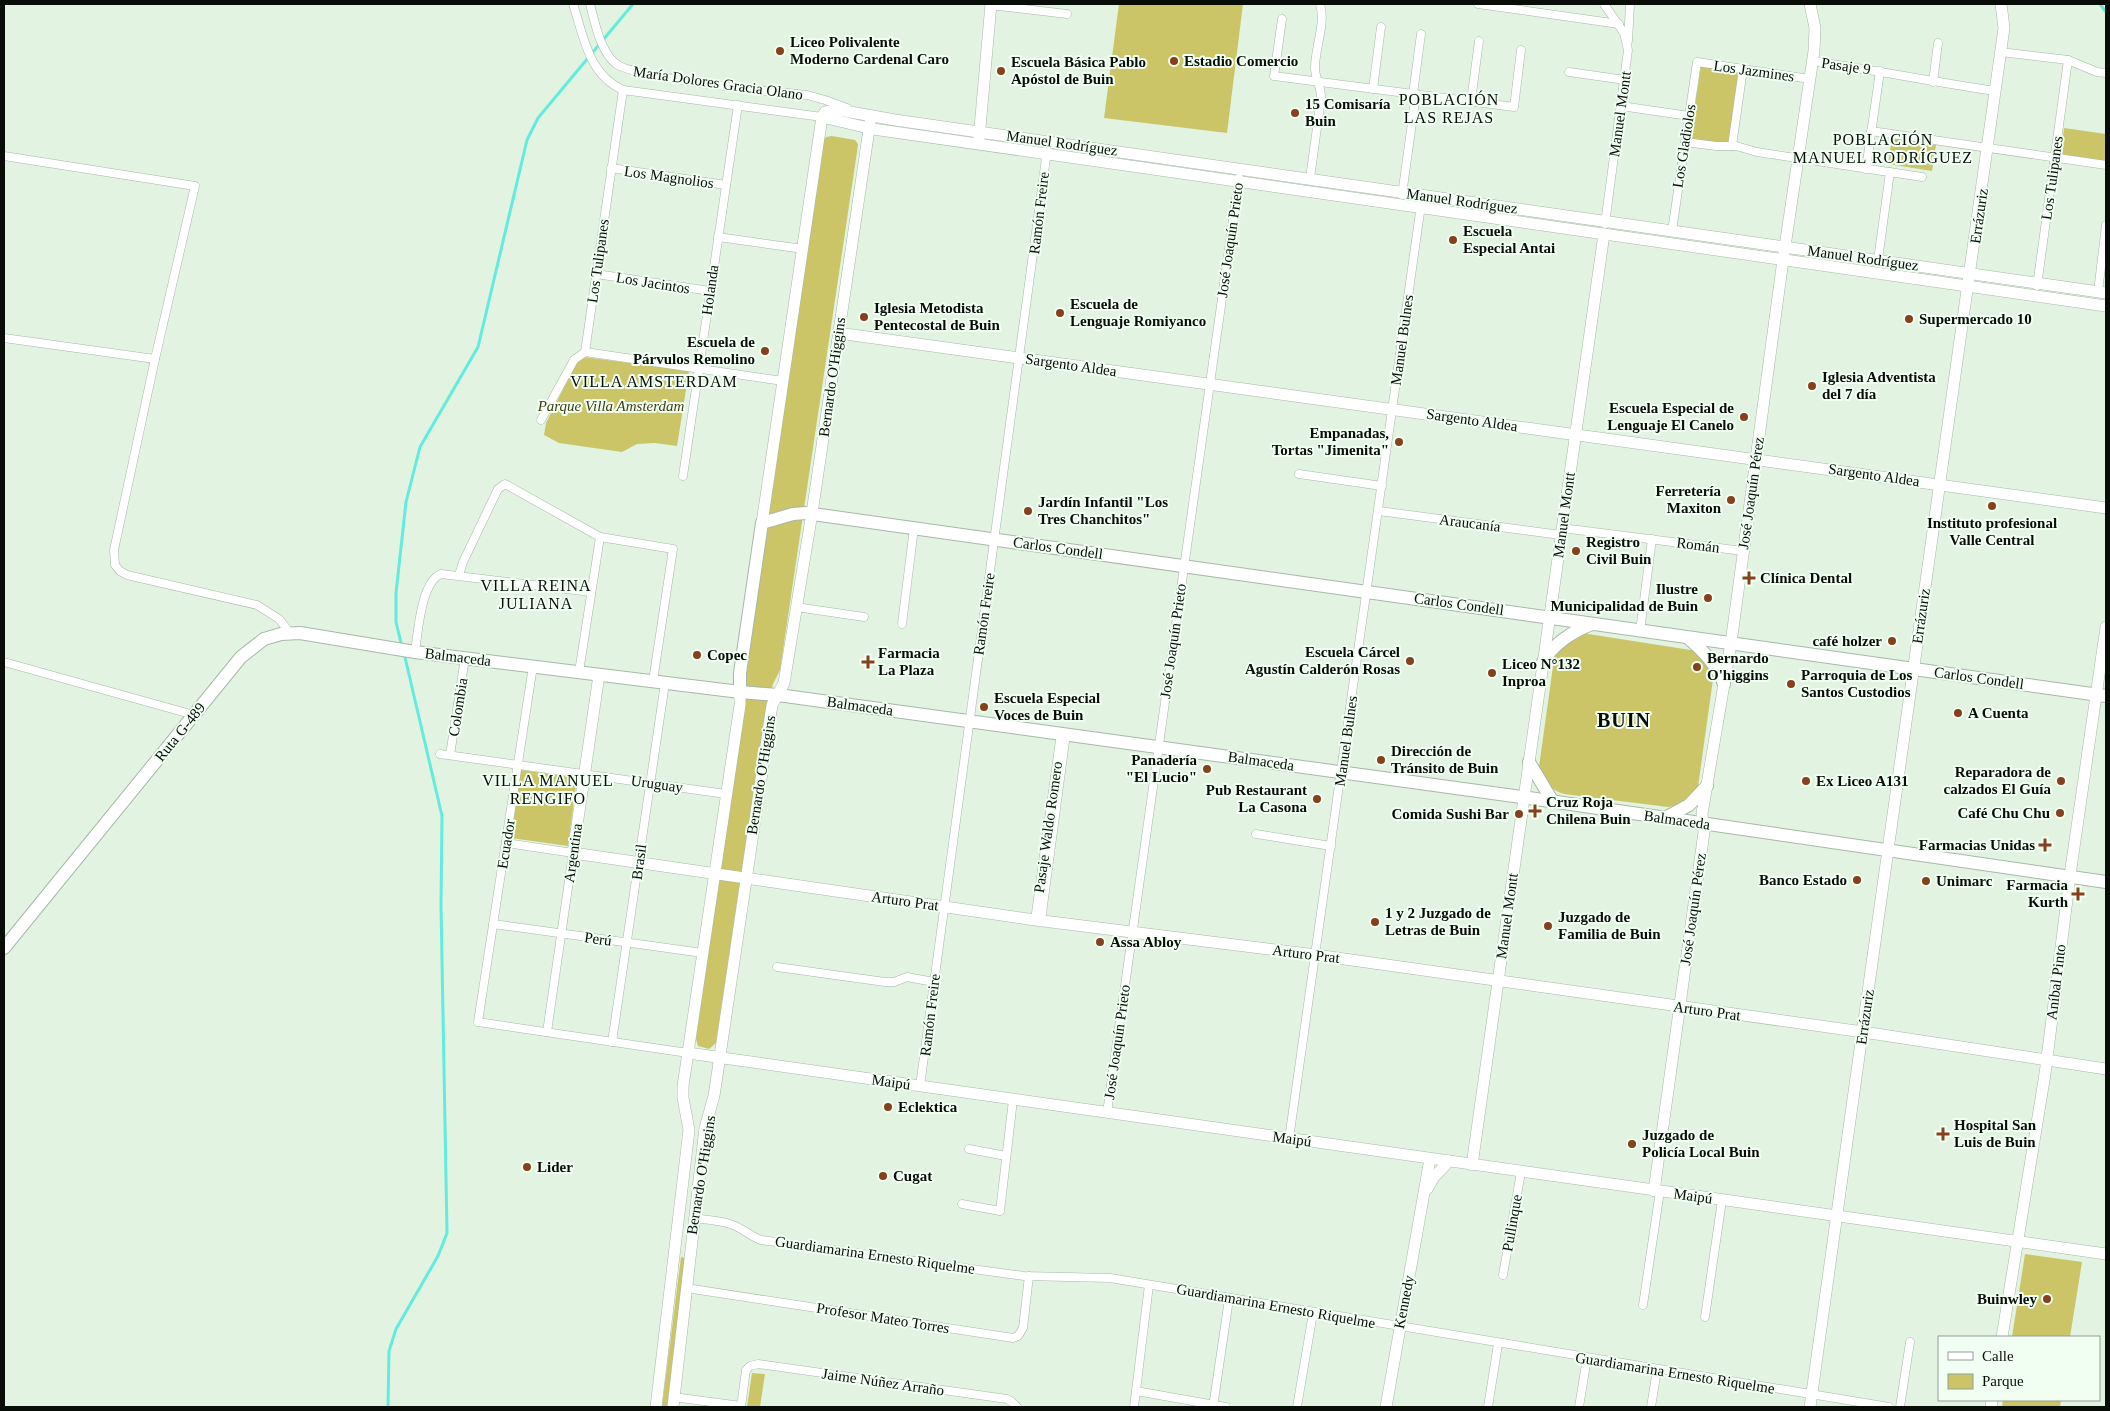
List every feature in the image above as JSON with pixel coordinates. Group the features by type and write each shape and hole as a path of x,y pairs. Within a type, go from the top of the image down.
{"main road":[{"name":"Carlos Condell","path":"762,523 793,514 812,513 2101,695"},
{"name":"Bernardo O'Higgins","path":"740,692 740,673 762,523"},
{"path":"1543,662 1559,643 1577,630 1592,624"},
{"name":"Ruta G-489","path":"4,948 248,650 272,636 290,633 308,634 407,651"},
{"path":"1686,637 1698,646 1716,666 1724,684"},
{"name":"Balmaceda","path":"407,651 778,695 1342,772 2106,882"},
{"path":"1529,762 1553,802"},
{"path":"1665,818 1689,805 1707,786"}],"street":[{"name":"María Dolores Gracia Olano","path":"573,4 592,61 605,79 623,90"},
{"name":"María Dolores Gracia Olano","path":"590,4 604,47 620,68 813,96 855,112"},
{"path":"979,144 990,4 1050,8 1067,14"},
{"path":"1310,178 1321,99 1315,68 1321,17 1320,4"},
{"path":"1478,4 1529,8 1618,24"},
{"path":"1604,4 1628,43"},
{"name":"Manuel Montt","path":"1472,1165 1625,80 1630,4"},
{"name":"José Joaquín Pérez","path":"1657,1191 1704,832 1702,814 1731,643 1783,260 1787,247 1813,61 1815,28 1810,4"},
{"name":"Errázuriz","path":"1810,1407 1913,668 1971,274 2004,28 2001,4"},
{"path":"1282,19 1274,76 1319,82 1514,107 1521,50"},
{"path":"1373,89 1381,27"},
{"path":"1401,204 1421,34"},
{"path":"1471,101 1479,41"},
{"path":"1933,82 1938,43"},
{"path":"2001,52 2068,60 2097,72 2106,73"},
{"name":"Los Tulipanes","path":"2036,296 2068,60"},
{"name":"Pasaje 9","path":"1813,61 1995,91"},
{"name":"Los Jazmines","path":"1697,62 1810,79"},
{"name":"Los Gladiolos","path":"1672,231 1697,62"},
{"path":"1732,146 1743,69"},
{"path":"1866,169 1880,71"},
{"path":"1569,72 1625,80"},
{"name":"Manuel Rodríguez","path":"623,90 822,117 869,128 1046,154 2106,306"},
{"name":"Los Tulipanes","path":"585,352 623,90"},
{"name":"Holanda","path":"683,476 738,105"},
{"path":"1621,106 1689,116"},
{"name":"Manuel Rodríguez","path":"822,117 825,112 830,110 855,112 980,132 2102,292"},
{"name":"Bernardo O'Higgins","path":"673,1402 706,1128 713,1100 772,705 784,683 812,513 871,116"},
{"name":"Bernardo O'Higgins","path":"762,523 822,117"},
{"path":"1871,131 2106,165"},
{"name":"Ramón Freire","path":"920,1086 1048,141"},
{"path":"1685,142 1732,146 1799,159 1922,177"},
{"path":"4,156 195,186 114,550 115,565 123,573 139,579 257,606 279,619 290,633"},
{"name":"Los Magnolios","path":"611,168 726,185"},
{"name":"José Joaquín Prieto","path":"1106,1113 1240,169"},
{"path":"1878,260 1890,172"},
{"name":"Manuel Bulnes","path":"1288,1139 1368,592 1423,195"},
{"path":"2102,292 2106,225"},
{"path":"718,237 803,250"},
{"name":"Los Jacintos","path":"596,274 710,291"},
{"name":"Sargento Aldea","path":"838,333 2106,508"},
{"path":"4,338 155,360"},
{"path":"541,420 574,360 585,352 783,381"},
{"path":"1299,474 1382,486"},
{"path":"459,575 463,562 490,505 502,485 509,485 600,538 673,549 659,682"},
{"name":"Araucanía","path":"1379,511 1562,531"},
{"path":"902,624 914,528"},
{"name":"Román","path":"1562,531 1652,539 1743,551"},
{"path":"579,672 600,538"},
{"path":"1640,631 1652,539"},
{"path":"407,651 432,580 441,574 591,592"},
{"path":"796,607 864,617"},
{"name":"Aníbal Pinto","path":"2002,1336 2046,1060 2070,876 2101,695 2106,627"},
{"name":"Colombia","path":"450,755 466,658"},
{"path":"4,662 194,715"},
{"name":"Ecuador","path":"478,1022 533,666"},
{"name":"Argentina","path":"547,1032 599,675"},
{"name":"Brasil","path":"612,1042 650,783 659,682"},
{"name":"Bernardo O'Higgins","path":"656,1407 689,1130 683,1092 740,692"},
{"name":"Pasaje Waldo Romero","path":"1038,920 1063,734"},
{"name":"Uruguay","path":"440,754 726,794"},
{"path":"1256,834 1331,846"},
{"name":"Arturo Prat","path":"506,843 944,907 1132,933 1316,955 2106,1068"},
{"name":"Perú","path":"493,924 702,953"},
{"path":"777,967 886,982 894,982 907,977 934,982"},
{"name":"Maipú","path":"478,1022 1013,1100 2106,1254"},
{"path":"962,1204 1000,1211 1013,1100"},
{"path":"969,1150 1006,1156"},
{"name":"Kennedy","path":"1386,1407 1430,1159"},
{"name":"Kennedy","path":"1423,1197 1434,1177 1449,1161"},
{"name":"Pullinque","path":"1503,1275 1521,1172"},
{"path":"1643,1305 1657,1191"},
{"path":"1705,1317 1722,1200"},
{"name":"Guardiamarina Ernesto Riquelme","path":"694,1218 729,1223 749,1236 761,1240 1029,1276 1110,1278 1498,1344 1889,1407"},
{"path":"675,1248 690,1250"},
{"name":"Profesor Mateo Torres","path":"686,1288 1013,1338 1018,1336 1023,1328 1029,1276"},
{"path":"1134,1407 1149,1285"},
{"path":"1213,1406 1230,1299"},
{"path":"668,1307 683,1310"},
{"path":"1297,1407 1313,1313"},
{"path":"1900,1407 1910,1342"},
{"path":"1488,1407 1498,1344"},
{"path":"1579,1407 1587,1358"},
{"name":"Jaime Núñez Arraño","path":"741,1406 745,1373 750,1366 758,1364 1006,1399 1016,1406"},
{"path":"1651,1407 1657,1370"},
{"path":"1136,1392 1226,1407"},
{"path":"673,1402 741,1406"}],"green space":[{"name":"Estadio Comercio","path":"1119,4 1243,4 1227,133 1104,118"},
{"path":"1701,66 1740,72 1729,145 1690,139"},
{"path":"2064,128 2106,134 2106,161 2061,154"},
{"path":"832,136 855,140 858,144 857,152 780,670 773,684 766,708 716,1043 709,1049 698,1046 696,1039 823,141 826,137"},
{"path":"1892,138 1936,145 1932,171 1888,164"},
{"name":"Parque Villa Amsterdam","path":"584,357 689,371 677,446 655,443 637,444 622,452 559,443 544,435 546,423 577,362"},
{"path":"1582,633 1697,651 1714,672 1698,787 1680,803 1668,807 1564,794 1551,787 1542,776 1539,767 1555,652"},
{"path":"521,770 577,778 568,846 511,838"},
{"name":"Buinwley","path":"2025,1254 2082,1262 2070,1336 2012,1336"},
{"path":"681,1257 685,1258 667,1407 662,1407"},
{"path":"752,1373 765,1374 760,1407 747,1407"},
{"path":"2003,1401 2061,1401 2060,1407 2002,1407"}],"waterway":[{"path":"402,647 396,622 396,593 406,502 420,447 478,347 527,140 538,118 633,4"},
{"path":"2100,4 2106,12"},
{"path":"388,1407 389,1351 396,1329 438,1256 447,1233 441,905 442,816 404,653"}],"place":[{"name":"Liceo Polivalente Moderno Cardenal Caro","path":"780,51"},
{"name":"Estadio Comercio","path":"1174,61"},
{"name":"Escuela Básica Pablo Apóstol de Buin","path":"1001,71"},
{"name":"15 Comisaría Buin","path":"1295,113"},
{"name":"Escuela Especial Antai","path":"1453,240"},
{"name":"Escuela de Lenguaje Romiyanco","path":"1060,313"},
{"name":"Iglesia Metodista Pentecostal de Buin","path":"864,317"},
{"name":"Supermercado 10","path":"1909,319"},
{"name":"Escuela de Párvulos Remolino","path":"765,351"},
{"name":"Iglesia Adventista del 7 día","path":"1812,386"},
{"name":"Escuela Especial de Lenguaje El Canelo","path":"1744,417"},
{"name":"Empanadas, Tortas \"Jimenita\"","path":"1399,442"},
{"name":"Ferretería Maxiton","path":"1731,500"},
{"name":"Instituto profesional Valle Central","path":"1992,506"},
{"name":"Jardín Infantil \"Los Tres Chanchitos\"","path":"1028,511"},
{"name":"Registro Civil Buin","path":"1576,551"},
{"name":"Clínica Dental","path":"1749,578"},
{"name":"Ilustre Municipalidad de Buin","path":"1708,598"},
{"name":"café holzer","path":"1892,641"},
{"name":"Copec","path":"697,655"},
{"name":"Escuela Cárcel Agustín Calderón Rosas","path":"1410,661"},
{"name":"Farmacia La Plaza","path":"868,662"},
{"name":"Bernardo O'higgins","path":"1697,667"},
{"name":"Liceo N°132 Inproa","path":"1492,673"},
{"name":"Parroquia de Los Santos Custodios","path":"1791,684"},
{"name":"Escuela Especial Voces de Buin","path":"984,707"},
{"name":"A Cuenta","path":"1958,713"},
{"name":"Dirección de Tránsito de Buin","path":"1381,760"},
{"name":"Panadería \"El Lucio\"","path":"1207,769"},
{"name":"Ex Liceo A131","path":"1806,781"},
{"name":"Reparadora de calzados El Guía","path":"2061,781"},
{"name":"Pub Restaurant La Casona","path":"1317,799"},
{"name":"Cruz Roja Chilena Buin","path":"1535,811"},
{"name":"Café Chu Chu","path":"2060,813"},
{"name":"Comida Sushi Bar","path":"1519,814"},
{"name":"Farmacias Unidas","path":"2045,845"},
{"name":"Banco Estado","path":"1857,880"},
{"name":"Unimarc","path":"1926,881"},
{"name":"Farmacia Kurth","path":"2078,894"},
{"name":"1 y 2 Juzgado de Letras de Buin","path":"1375,922"},
{"name":"Juzgado de Familia de Buin","path":"1548,926"},
{"name":"Assa Abloy","path":"1100,942"},
{"name":"Eclektica","path":"888,1107"},
{"name":"Hospital San Luis de Buin","path":"1943,1134"},
{"name":"Juzgado de Policía Local Buin","path":"1632,1144"},
{"name":"Lider","path":"527,1167"},
{"name":"Cugat","path":"883,1176"},
{"name":"Buinwley","path":"2047,1299"}],"district":[{"name":"POBLACIÓN LAS REJAS","path":"1449,108"},
{"name":"POBLACIÓN MANUEL RODRÍGUEZ","path":"1883,148"},
{"name":"VILLA AMSTERDAM","path":"654,381"},
{"name":"VILLA REINA JULIANA","path":"536,594"},
{"name":"BUIN","path":"1624,720"},
{"name":"VILLA MANUEL RENGIFO","path":"548,789"}]}
